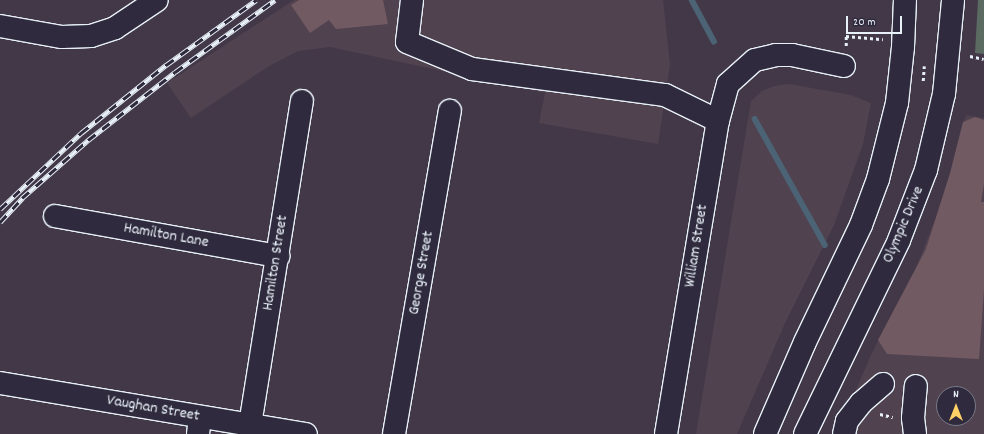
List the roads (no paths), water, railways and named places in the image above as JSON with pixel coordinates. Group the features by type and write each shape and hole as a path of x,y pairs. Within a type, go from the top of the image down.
{"main road":[{"path":"0,26 62,37 91,36 115,28 157,0"},
{"path":"412,0 407,42 472,70 665,96 718,122"},
{"path":"765,434 804,342 861,225 878,179 897,103 903,48 905,0"},
{"name":"Olympic Drive","path":"805,434 899,240 926,170 944,94 953,0"},
{"name":"William Street","path":"666,434 718,122 728,84 745,66 756,60 776,55 792,55 844,66"},
{"name":"Hamilton Street","path":"250,425 302,101"},
{"name":"George Street","path":"394,434 450,111"},
{"name":"Hamilton Lane","path":"55,216 278,256"},
{"name":"Vaughan Street","path":"0,383 199,426 250,425 306,434"},
{"path":"844,434 847,421 861,403 883,384"},
{"path":"915,434 913,418 916,386"}],"waterway":[{"path":"692,0 714,41"},
{"path":"755,119 825,245"}],"railway":[{"path":"0,209 81,133 166,65 256,0"},
{"path":"0,222 22,198 88,140 175,72 275,0"}]}
